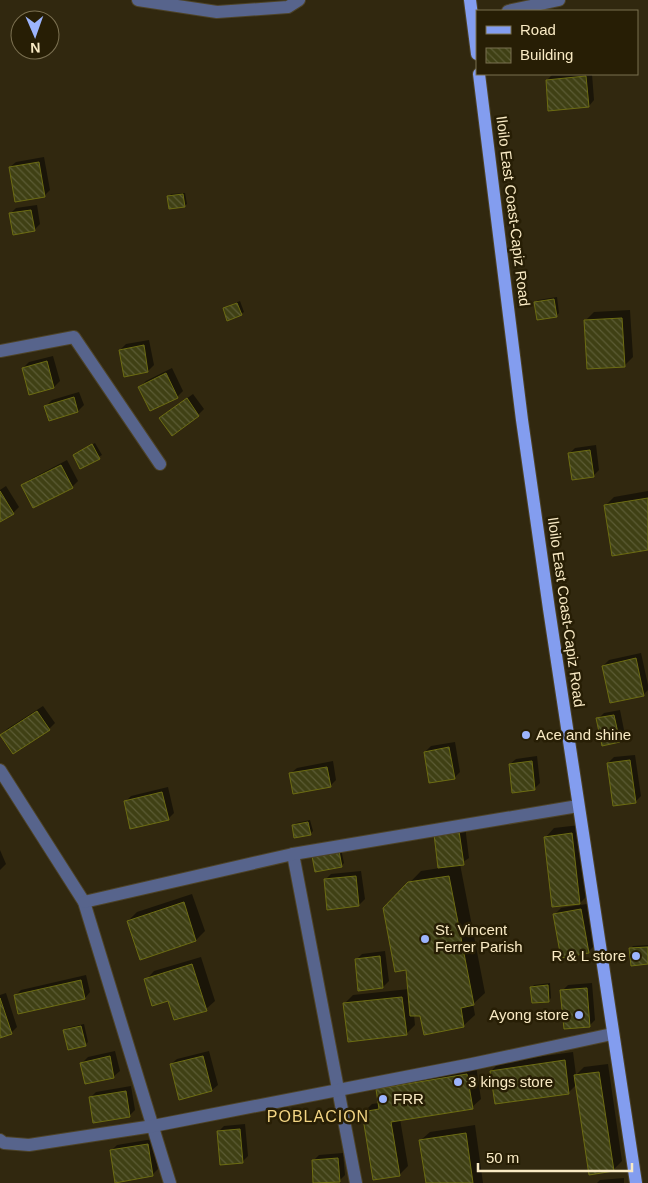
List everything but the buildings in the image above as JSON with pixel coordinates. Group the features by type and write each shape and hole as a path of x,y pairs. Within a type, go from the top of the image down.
{"main road":[{"path":"470,0 475,31"},
{"name":"Iloilo East Coast-Capiz Road","path":"479,75 524,430 578,806 636,1183"}],"street":[{"path":"138,0 217,12 288,7 299,0"},
{"path":"513,10 559,0"},
{"path":"0,351 74,336 160,464"},
{"path":"0,770 84,902 170,1183"},
{"path":"84,902 293,854 578,806"},
{"path":"293,854 356,1183"},
{"path":"0,1140 4,1143 29,1145 153,1126 337,1091 612,1034"}],"place":[{"name":"Ace and shine","path":"526,735"},
{"name":"St. Vincent Ferrer Parish","path":"425,939"},
{"name":"R & L store","path":"636,956"},
{"name":"Ayong store","path":"579,1015"},
{"name":"3 kings store","path":"458,1082"},
{"name":"FRR","path":"383,1099"}],"district":[{"name":"POBLACION","path":"318,1116"}]}
